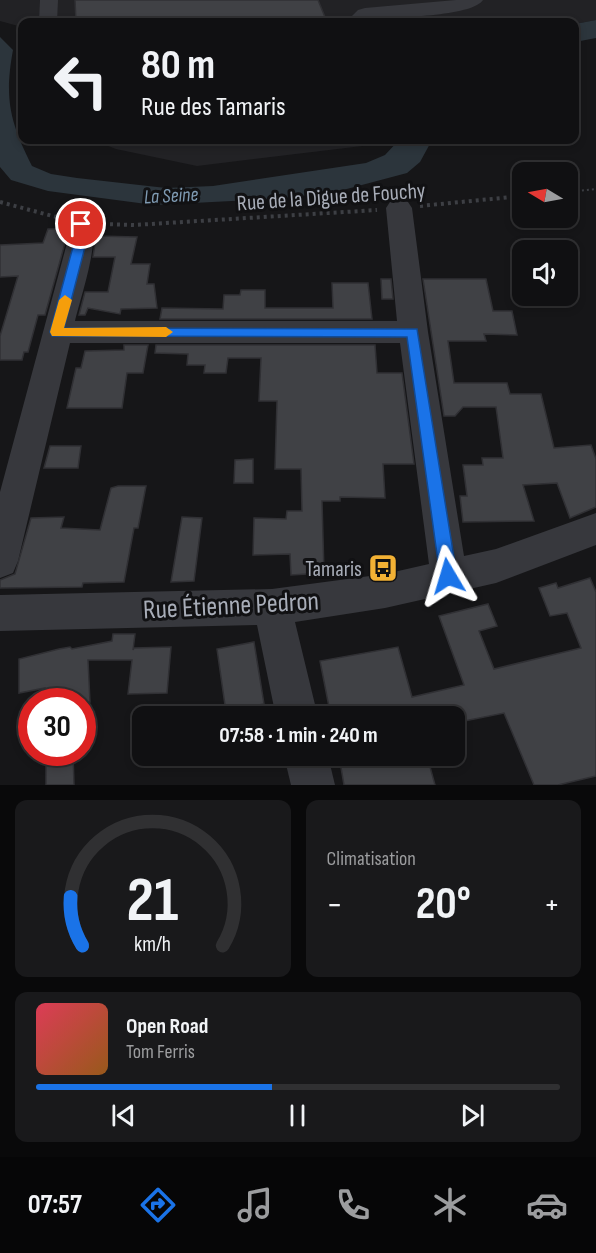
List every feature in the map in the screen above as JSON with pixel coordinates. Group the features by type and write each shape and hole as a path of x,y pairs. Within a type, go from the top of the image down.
{"street":[{"path":"48,18 49,0"},
{"path":"360,18 365,14 464,5 474,0"},
{"path":"399,208 413,332 448,576"},
{"path":"0,561 80,243 81,224"},
{"path":"57,332 413,332"},
{"name":"Rue Étienne Pedron","path":"0,613 272,607 385,591 496,566 596,530"},
{"path":"272,607 294,706"},
{"path":"308,766 313,785"}],"path":[{"path":"578,191 596,189"},
{"name":"Rue de la Digue de Fouchy","path":"0,202 81,224 134,225 399,208 512,197"}],"shaded area":[{"path":"0,0 596,0 596,20 579,23 579,18 18,18 18,26 0,21"},
{"path":"103,144 379,144 197,166 116,149"}],"water":[{"path":"596,20 596,38 579,41 579,23"},
{"name":"La Seine","path":"0,37 13,50 9,97 18,144 22,144 32,166 51,174 166,188 213,186 366,163 385,155 395,144 430,144 420,162 407,173 343,190 289,198 154,205 48,191 11,180 0,167"}],"building":[{"path":"75,0 318,0 325,18 76,18"},
{"path":"48,229 65,229 65,243 45,315 38,315 28,352 24,352 22,360 0,360 0,336 18,276 0,277 0,245 43,243"},
{"path":"96,236 137,237 131,264 150,264 147,284 154,284 157,308 121,309 120,314 88,308 85,315 79,315 85,292 108,292 115,257 93,257"},
{"path":"381,279 391,279 393,299 382,299"},
{"path":"423,279 486,279 493,311 512,311 517,335 484,334 486,341 448,341 454,383 507,383 510,394 541,394 554,448 591,445 596,459 596,507 570,518 557,483 523,485 534,521 463,522 460,496 467,496 463,465 483,465 482,458 503,458 496,407 463,407 455,416 444,416"},
{"path":"332,283 368,283 372,319 160,319 162,308 223,309 224,295 240,295 241,290 265,290 265,308 333,308"},
{"path":"124,345 148,345 143,373 127,373 122,408 67,408 76,368 81,368 85,351 124,350"},
{"path":"156,345 375,345 377,373 402,373 414,464 383,464 385,498 340,497 340,501 322,501 324,573 291,575 290,554 253,555 254,518 286,519 287,511 302,511 301,469 275,469 277,401 259,401 261,358 228,358 226,373 204,373 205,365 187,365 188,354 155,353"},
{"path":"50,446 81,446 78,468 44,468"},
{"path":"253,459 253,483 234,483 235,460"},
{"path":"146,486 138,528 134,528 124,582 83,583 82,587 0,588 0,580 15,574 31,518 64,517 61,528 100,530 111,488"},
{"path":"182,517 202,518 194,581 171,582"},
{"path":"590,578 596,592 596,776 558,785 534,785 504,713 465,721 465,706 329,706 320,661 398,647 412,697 464,685 439,616 488,604 497,626 479,631 494,669 581,648 567,613 550,616 539,588 556,583 558,588"},
{"path":"113,634 135,634 133,650 134,648 171,647 167,693 128,694 132,660 88,660 89,688 19,688 19,659 59,649 70,647 72,649 112,641"},
{"path":"254,642 264,704 225,706 217,649"},
{"path":"46,766 73,766 74,785 46,785"},
{"path":"341,766 430,766 435,785 344,785"}],"slow traffic":[{"path":"65,300 57,332 166,332"}],"place":[{"name":"Tamaris","path":"383,568"}],"route":[{"path":"81,224 80,243 57,332 413,332 448,576"}]}
